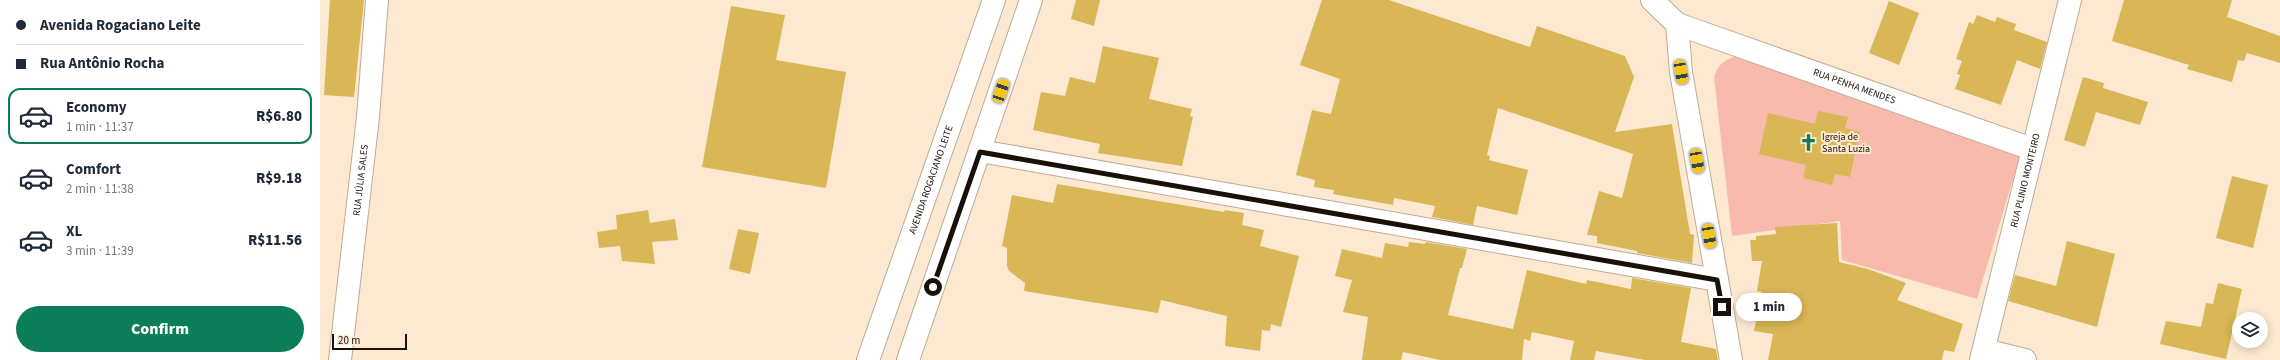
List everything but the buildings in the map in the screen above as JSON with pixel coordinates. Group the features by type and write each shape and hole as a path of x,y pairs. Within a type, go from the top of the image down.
{"street":[{"name":"RUA JÚLIA SALES","path":"340,360 368,117 377,0"},
{"name":"AVENIDA ROGACIANO LEITE","path":"868,360 994,0"},
{"path":"908,360 1031,0"},
{"path":"1652,0 1677,24 1681,72 1731,360"},
{"name":"RUA PLINIO MONTEIRO","path":"1983,355 2032,149 2070,0"},
{"name":"RUA PENHA MENDES","path":"1677,24 2032,149"},
{"path":"980,152 1717,280"},
{"path":"1983,355 2025,360"}],"shaded area":[{"path":"1741,55 2020,156 1977,299 1842,260 1840,221 1732,236 1714,77 1718,68 1724,62"}],"place":[{"name":"Igreja de Santa Luzia","path":"1809,143"}],"route":[{"path":"933,287 980,152 1717,280 1722,307"}]}
